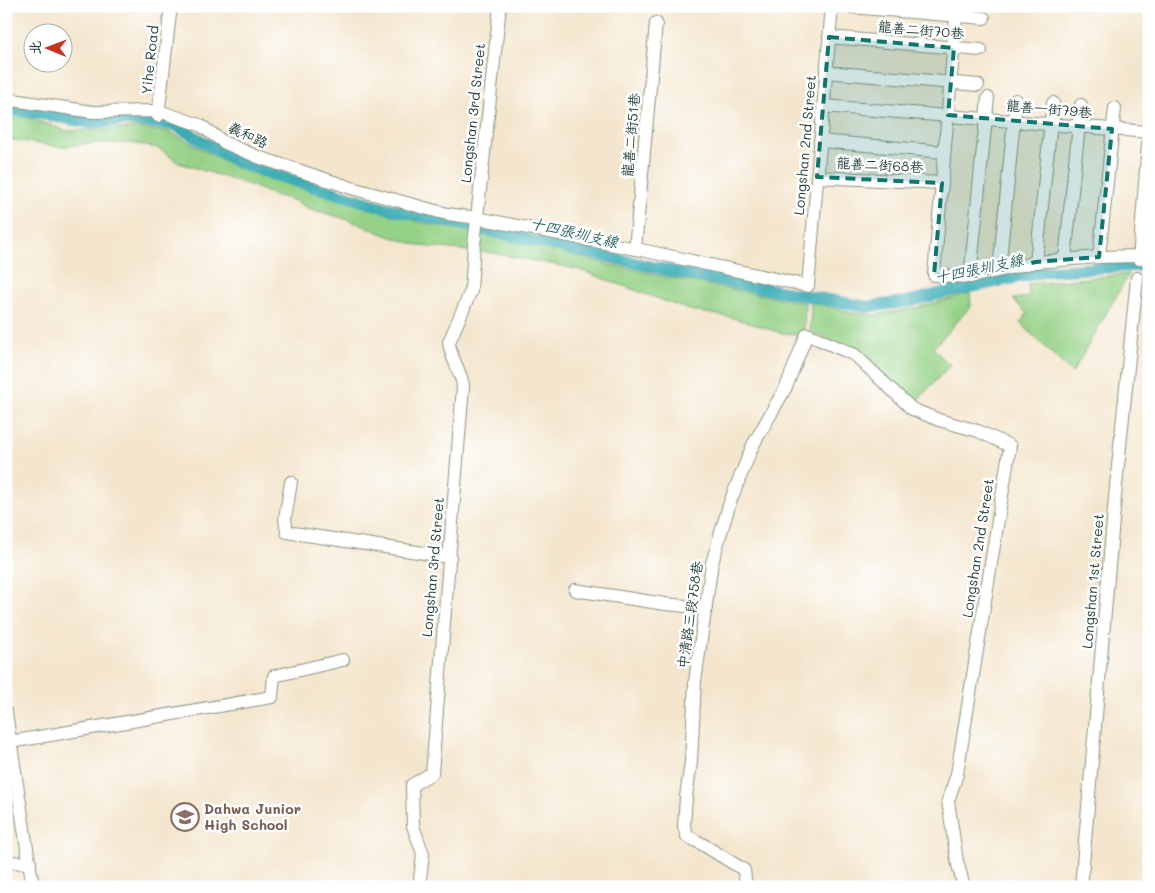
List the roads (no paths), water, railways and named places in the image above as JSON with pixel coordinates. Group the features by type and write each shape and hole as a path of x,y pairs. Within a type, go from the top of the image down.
{"street":[{"name":"Yihe Road","path":"159,114 171,6"},
{"name":"Longshan 3rd Street","path":"419,887 423,854 413,826 412,784 432,773 462,386 462,378 449,342 471,291 476,221 500,6"},
{"name":"Longshan 2nd Street","path":"636,249 808,286 832,6"},
{"path":"838,6 957,11 984,18"},
{"name":"龍善二街68巷","path":"957,11 934,275 970,277 1036,262 1065,259 1099,257 1139,258 1149,132"},
{"name":"龍善二街51巷","path":"636,249 656,23"},
{"name":"龍善二街70巷","path":"829,37 982,50"},
{"path":"826,72 978,85"},
{"path":"970,277 988,98"},
{"name":"義和路","path":"6,99 93,112 159,114 200,125 225,143 258,158 364,192 476,221"},
{"path":"999,270 1016,100"},
{"path":"1036,262 1053,103"},
{"path":"1065,259 1081,105"},
{"path":"823,106 948,115"},
{"path":"1099,257 1115,108"},
{"name":"龍善一街79巷","path":"948,115 1149,132"},
{"path":"820,141 944,152"},
{"name":"龍善二街68巷","path":"817,177 942,184"},
{"path":"476,221 636,249"},
{"name":"Longshan 1st Street","path":"1081,887 1116,486 1137,278"},
{"name":"Longshan 2nd Street","path":"807,334 855,355 912,409 939,420 978,431 1010,446 957,774 948,802 957,861 964,887"},
{"name":"中清路三段758巷","path":"746,887 744,870 687,836 684,826 691,762 695,681 712,563 730,502 753,445 786,387 807,334"},
{"path":"291,482 286,519 287,532 450,557"},
{"path":"575,590 665,604 706,608"},
{"path":"10,742 272,697 274,676 343,660"},
{"path":"6,713 33,887"},
{"path":"6,862 30,863"}],"waterway":[{"name":"十四張圳支線","path":"6,109 91,123 125,120 175,125 237,162 386,208 685,274 867,307 911,301 1048,271 1149,265"}],"place":[{"name":"Dahwa Junior High School","path":"185,817"}]}
